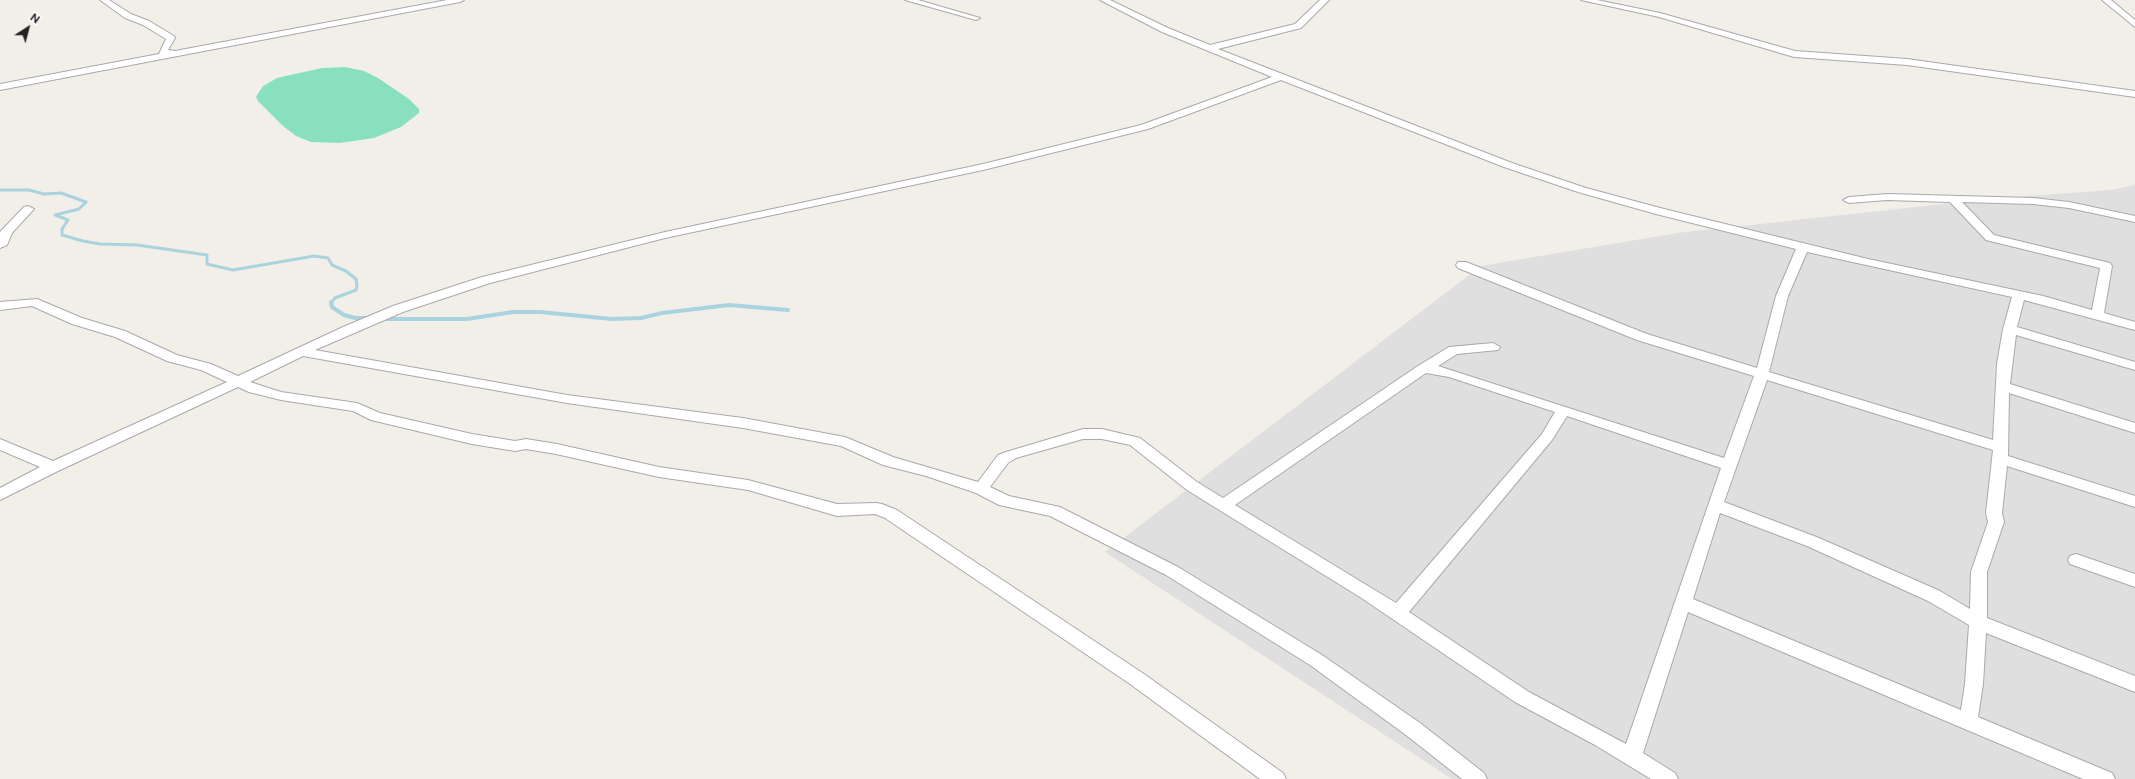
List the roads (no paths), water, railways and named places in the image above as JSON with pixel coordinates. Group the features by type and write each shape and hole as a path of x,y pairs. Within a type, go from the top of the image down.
{"street":[{"path":"104,0 128,16 146,23 171,38 162,53 195,50"},
{"path":"0,87 460,0"},
{"path":"909,0 976,18"},
{"path":"1104,0 1165,30 1280,77 1508,165 1568,185 1660,212 1804,247 2019,295 2135,326"},
{"path":"1210,48 1298,26 1325,0"},
{"path":"1585,0 1660,15 1794,54 1907,62 2135,94"},
{"path":"2106,0 2135,24"},
{"path":"0,495 53,467 102,446 348,330 386,314 486,280 665,235 983,167 1144,127 1280,77"},
{"path":"1849,200 1888,197 2033,201 2069,205 2135,219"},
{"path":"1953,199 1990,238 2106,266 2097,315"},
{"path":"0,244 3,243 6,232 28,209"},
{"path":"1632,756 1715,505 1762,374 1782,296 1804,247"},
{"path":"1462,265 1642,337 1762,374 2001,453 2135,502"},
{"path":"1968,723 1974,684 1978,622 1979,572 1996,522 1994,513 2001,453 2000,436 2003,386 2010,329 2019,295"},
{"path":"0,306 33,302 77,321 120,334 172,358 206,366 254,389 281,396 357,407 376,417 472,439 515,446 526,444 558,449 577,455 659,472 748,485 837,510 876,508 891,514 1137,679 1276,779"},
{"path":"2010,329 2135,366"},
{"path":"1224,505 1423,369 1454,350 1493,347"},
{"path":"301,352 567,399 743,423 845,442 888,461 930,472 980,489 1005,501 1054,511 1172,571 1316,660 1413,729 1477,779"},
{"path":"1423,369 1438,370 1729,465"},
{"path":"2003,386 2135,428"},
{"path":"1398,613 1547,437 1564,410"},
{"path":"980,489 1007,457 1083,434 1102,434 1134,441 1192,486 1398,613 1522,697 1632,756 1668,779"},
{"path":"0,444 53,467"},
{"path":"1715,505 1820,545 1934,596 1978,622 2135,684"},
{"path":"2076,560 2135,581"},
{"path":"1683,602 1968,723 2106,779"}],"waterway":[{"path":"0,190 29,190 44,194 61,193 86,202 79,209 55,215 68,220 62,229 62,235 83,241 100,244 137,245 207,255 207,264 233,270 314,256 328,258 332,265 346,271 356,279 357,286 356,290 335,298 331,303"},
{"path":"331,303 332,307 344,315 355,318 368,318"},
{"path":"383,319 467,319 513,312 540,312 612,319 641,318 662,313 729,305 788,310"}]}
